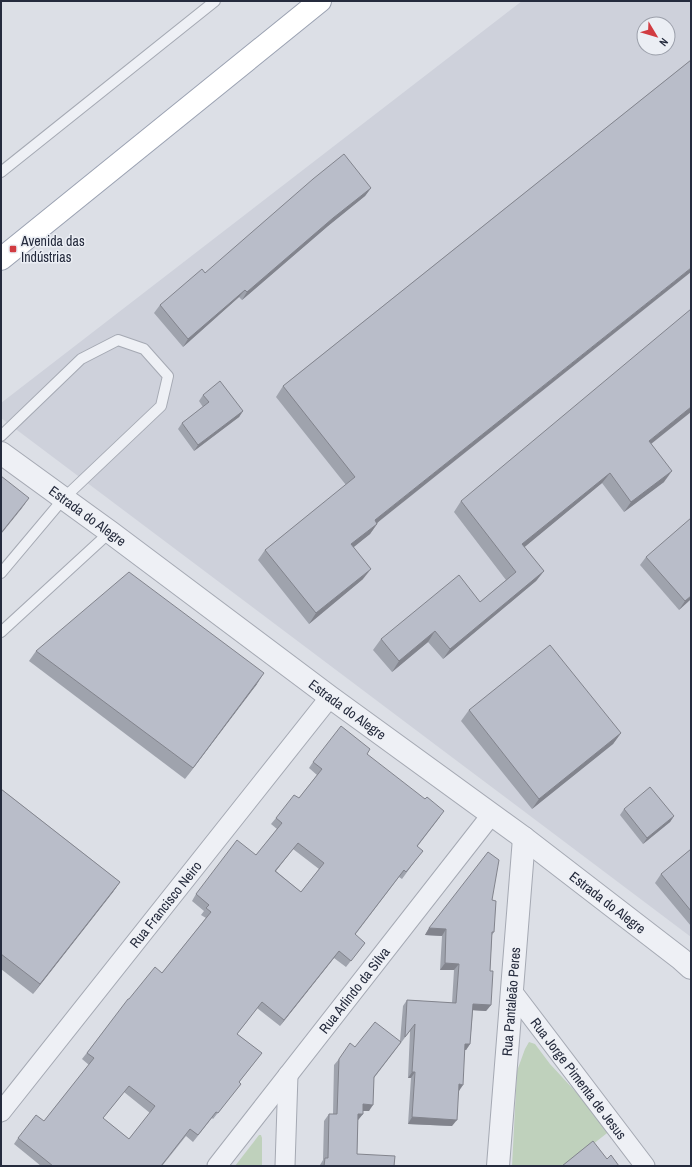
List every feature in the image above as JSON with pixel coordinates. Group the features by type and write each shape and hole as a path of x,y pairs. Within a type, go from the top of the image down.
{"main road":[{"path":"1,259 320,1"}],"street":[{"name":"Estrada do Alegre","path":"1,452 330,697 492,814 688,960"},
{"name":"Rua Francisco Neiro","path":"1,1112 330,697"},
{"name":"Rua Arlindo da Silva","path":"217,1166 492,814"},
{"name":"Rua Pantaleão Peres","path":"498,1166 524,838"},
{"name":"Rua Jorge Pimenta de Jesus","path":"512,992 645,1166"},
{"path":"285,1166 288,1075"}],"lane":[{"path":"1,172 215,1"},
{"path":"1,436 82,359 118,340 144,349 168,376 161,406 64,498 1,573"},
{"path":"1,632 110,532"}],"shaded area":[{"path":"522,1 691,1 691,937 1,418 1,403"}],"green space":[{"path":"529,1042 535,1044 550,1064 611,1130 565,1166 512,1166 517,1071"},
{"path":"259,1135 261,1135 262,1138 262,1166 235,1166"}],"building":[{"path":"691,60 691,268 375,520 377,524 351,544 371,569 316,613 265,550 355,477 283,386"},
{"path":"344,154 371,188 333,218 247,292 245,290 188,339 160,305 202,269 205,273"},
{"path":"691,309 691,407 649,441 672,471 631,502 610,473 522,544 544,571 450,649 435,631 399,661 381,639 459,575 480,602 516,572 461,501"},
{"path":"220,381 243,411 198,445 182,423 209,402 203,395"},
{"path":"1,476 29,498 1,533"},
{"path":"691,518 691,596 685,601 646,557"},
{"path":"129,572 264,673 193,768 36,651"},
{"path":"550,645 621,733 539,799 469,710"},
{"path":"341,726 370,749 367,754 425,799 427,797 444,811 417,846 423,851 406,872 404,870 355,934 365,943 351,961 339,951 284,1020 262,1002 237,1034 262,1053 239,1082 241,1084 218,1113 216,1112 198,1135 190,1129 161,1166 53,1166 18,1138 36,1115 44,1121 94,1058 87,1053 128,999 155,967 162,973 211,912 206,908 209,905 196,894 237,840 256,855 282,823 276,818 294,795 299,798 322,769 313,762","holes":["298,843 324,863 301,892 275,871","129,1086 155,1106 129,1139 103,1118"]},
{"path":"650,787 674,816 647,838 624,809"},
{"path":"1,789 120,882 40,984 1,954"},
{"path":"691,849 691,911 661,874"},
{"path":"488,852 499,860 492,900 496,901 494,932 492,932 490,971 493,971 491,1005 473,1004 470,1044 465,1044 463,1085 459,1084 457,1120 412,1117 415,1072 412,1072 415,1024 405,1037 407,1000 456,1003 459,964 445,963 446,929 429,928"},
{"path":"375,1022 401,1042 374,1077 373,1105 363,1104 363,1114 358,1114 357,1154 395,1156 394,1166 324,1166 325,1158 328,1158 329,1114 337,1114 339,1059 350,1043 355,1047"},
{"path":"593,1141 607,1159 611,1155 619,1166 562,1166"}],"place":[{"name":"Avenida das Indústrias","path":"13,249"}]}
